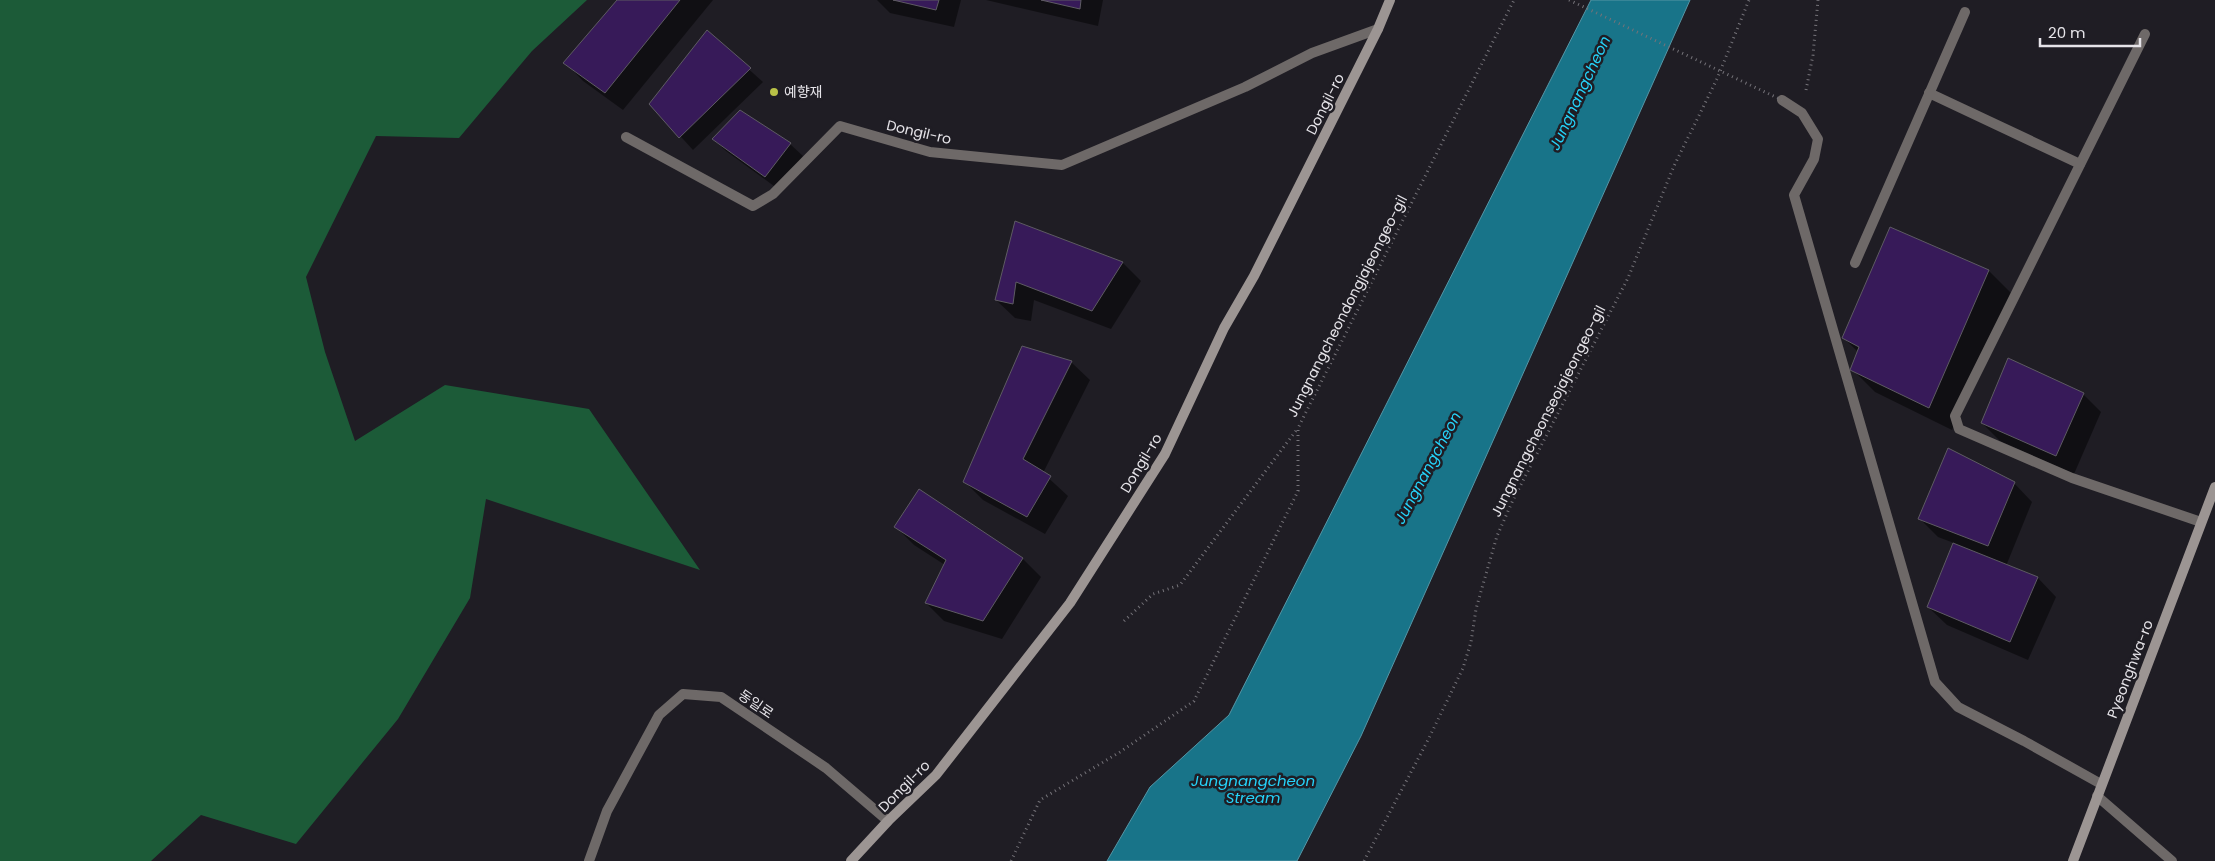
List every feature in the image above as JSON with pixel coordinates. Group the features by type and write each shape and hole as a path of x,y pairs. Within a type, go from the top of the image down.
{"street":[{"name":"Dongil-ro","path":"851,861 888,821 936,775 1070,603 1165,454 1224,328 1254,276 1378,29 1390,0"},
{"path":"1855,263 1964,12"},
{"name":"Dongil-ro","path":"626,137 753,206 773,194 840,126 930,152 1062,165 1246,87 1312,53 1378,29"},
{"path":"2145,34 1955,416 1959,429 2072,478 2201,522"},
{"path":"1929,93 2080,164"},
{"path":"1782,100 1802,113 1818,139 1814,159 1794,195 1935,682 1958,707 2101,784"},
{"name":"Pyeonghwa-ro","path":"2073,861 2215,487"},
{"name":"동일로","path":"589,861 607,811 659,715 683,694 721,697 826,768 888,821"},
{"path":"2097,796 2172,861"}],"path":[{"name":"Jungnangcheondongjajeongeo-gil","path":"1011,861 1040,800 1120,752 1194,701 1298,491 1298,428 1514,0"},
{"path":"1569,0 1782,100"},
{"name":"Jungnangcheonseojajeongeo-gil","path":"1364,861 1428,740 1463,668 1471,642 1476,609 1497,536 1512,500 1628,278 1674,166 1717,79 1749,0"},
{"path":"1802,113 1813,55 1818,0"},
{"path":"1124,621 1153,594 1180,585 1298,428"}],"green space":[{"path":"0,0 587,0 532,51 459,138 376,136 306,277 325,352 355,441 445,385 589,409 700,570 486,499 470,598 398,719 296,844 201,815 151,861 0,861"}],"water":[{"name":"Jungnangcheon Stream","path":"1591,0 1690,0 1361,736 1297,861 1107,861 1150,787 1229,715"}],"building":[{"path":"617,0 680,0 605,93 563,63"},
{"path":"893,0 939,0 936,10"},
{"path":"1041,0 1081,0 1080,9"},
{"path":"707,30 751,68 679,138 649,104"},
{"path":"740,110 791,143 765,177 712,139"},
{"path":"1015,221 1123,262 1092,311 1016,282 1013,304 995,300"},
{"path":"1890,227 1989,270 1929,408 1850,370 1859,347 1842,338"},
{"path":"1022,346 1072,361 1023,459 1051,476 1027,517 963,482"},
{"path":"2008,358 2084,393 2056,456 1981,423"},
{"path":"1948,448 2015,482 1988,546 1918,519"},
{"path":"919,489 1023,558 983,621 925,603 946,560 894,527"},
{"path":"1953,543 2038,577 2010,642 1927,607"}],"place":[{"name":"예향재","path":"774,92"}],"water label":[{"name":"Jungnangcheon","path":"1580,93"},
{"name":"Jungnangcheon","path":"1428,468"}]}
